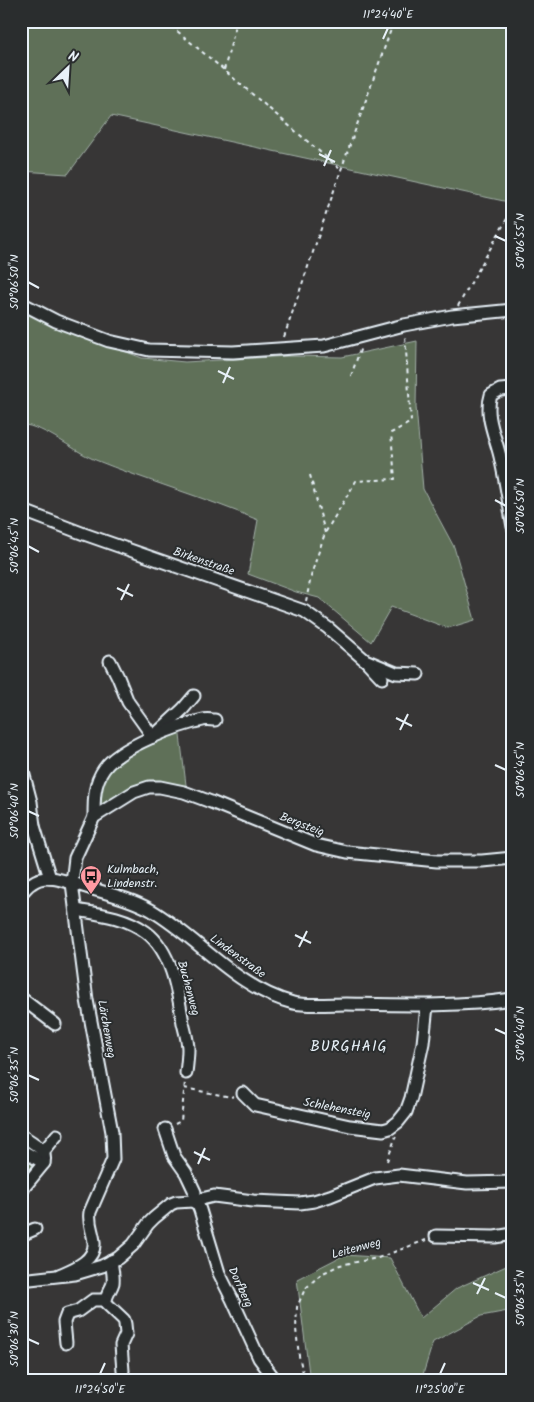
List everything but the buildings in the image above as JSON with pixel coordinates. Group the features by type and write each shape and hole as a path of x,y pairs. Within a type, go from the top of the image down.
{"street":[{"path":"21,303 56,322 109,341 149,350 233,352 324,346 404,325 452,316 513,310"},
{"path":"513,388 500,390 491,395 488,404 492,429 501,459 513,527"},
{"name":"Birkenstraße","path":"21,510 304,611 328,628 365,660 382,678"},
{"name":"Birkenstraße","path":"365,660 396,673 418,674"},
{"path":"110,661 128,702 153,736"},
{"path":"153,736 183,709 194,696"},
{"path":"72,883 75,858 94,817 96,783 105,767 131,747 153,736 205,720 215,720"},
{"path":"21,764 31,802 34,826 50,878 30,883 21,894"},
{"name":"Bergsteig","path":"94,817 134,792 149,787 160,787 184,792 211,802 316,846 347,852 438,861 482,861 513,858"},
{"path":"21,823 34,826"},
{"name":"Lindenstraße","path":"50,878 115,896 151,910 242,979 269,995 295,1004 427,1006 513,999"},
{"name":"Lärchenweg","path":"59,1275 77,1267 92,1252 95,1244 89,1219 90,1212 113,1159 112,1132 87,1000 72,883"},
{"name":"Buchenweg","path":"76,910 106,915 132,924 146,932 158,943 168,962 178,992 188,1048 186,1073"},
{"path":"21,998 55,1024"},
{"path":"398,1122 406,1112 411,1098 423,1043 427,1006"},
{"name":"Schlehensteig","path":"243,1093 255,1105 350,1126 383,1130 390,1128 398,1122"},
{"name":"Dorfberg","path":"164,1129 174,1156 186,1173 194,1192 193,1201 200,1210 218,1273 259,1358 276,1381"},
{"path":"21,1135 44,1157"},
{"path":"21,1191 58,1135"},
{"path":"21,1150 44,1157"},
{"path":"21,1280 75,1274 102,1266 118,1258 133,1245 148,1224 176,1202 193,1201 214,1196 253,1201 300,1203 330,1196 375,1178 399,1175 467,1183 513,1182"},
{"path":"21,1235 35,1229"},
{"path":"436,1236 495,1237 513,1234"},
{"path":"105,1300 112,1285 112,1261"},
{"path":"66,1343 64,1322 67,1314 78,1311 92,1300 105,1300"},
{"path":"105,1300 124,1320 126,1334 121,1345 123,1371"}],"path":[{"path":"165,21 341,170"},
{"path":"224,70 237,21"},
{"path":"280,349 394,21"},
{"path":"452,316 513,208"},
{"path":"304,611 312,572 325,533 356,481 394,479 390,432 411,422 404,325"},
{"path":"351,376 365,335"},
{"path":"310,475 325,533"},
{"path":"164,1129 181,1121 186,1073"},
{"path":"184,1088 231,1097 243,1093"},
{"path":"387,1161 399,1126 398,1122"},
{"name":"Leitenweg","path":"305,1381 299,1356 296,1329 297,1307 305,1289 321,1274 340,1265 378,1258 436,1236"}],"green space":[{"path":"21,21 513,21 513,203 111,116 68,174 21,171"},
{"path":"21,311 142,358 185,362 289,356 342,357 417,341 416,407 423,489 454,547 475,620 448,628 391,607 371,642 319,598 296,592 248,574 258,520 93,459 49,434 21,424"},
{"path":"179,727 187,793 149,787 94,817 96,783 116,757"},
{"path":"21,1157 37,1166 21,1190"},
{"path":"344,1255 390,1258 421,1318 457,1288 513,1263 513,1310 481,1316 433,1342 421,1381 310,1381 297,1279"}],"place":[{"name":"Kulmbach, Lindenstr.","path":"91,895"}],"district":[{"name":"BURGHAIG","path":"349,1046"}]}
